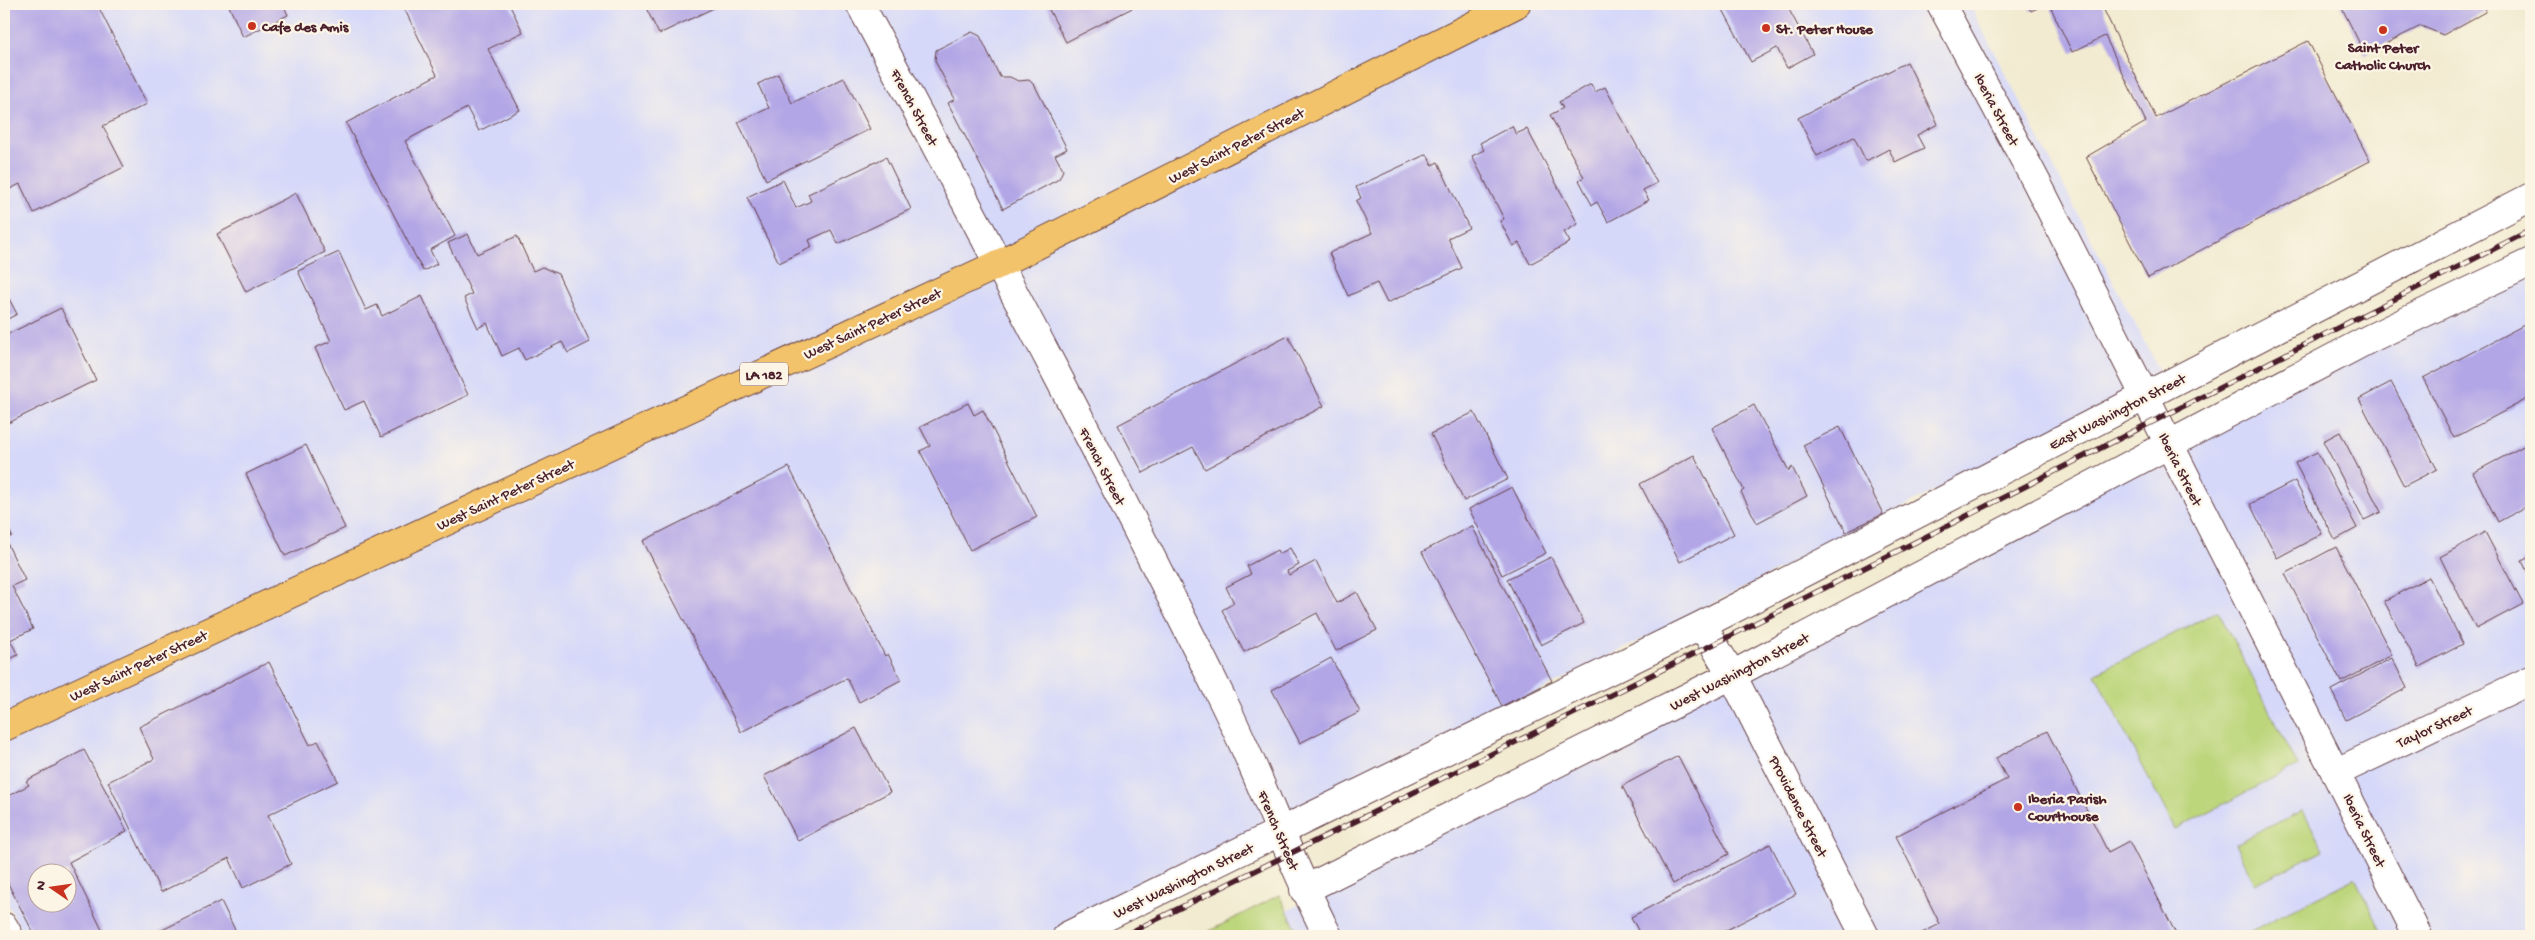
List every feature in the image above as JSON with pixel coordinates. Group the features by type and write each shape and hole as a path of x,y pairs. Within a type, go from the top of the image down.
{"main road":[{"name":"West Saint Peter Street","path":"4,728 999,264 1516,4"}],"street":[{"name":"French Street","path":"860,4 999,264 1223,699 1304,890 1328,936"},
{"name":"Iberia Street","path":"1941,4 2037,183 2418,936"},
{"name":"East Washington Street","path":"1702,625 2531,196"},
{"path":"2169,444 2369,339 2531,262"},
{"name":"West Washington Street","path":"1304,890 1732,676 2169,444"},
{"name":"West Washington Street","path":"1067,936 1702,625"},
{"name":"Providence Street","path":"1702,625 1732,676 1865,936"},
{"name":"Taylor Street","path":"2336,772 2531,680"},
{"path":"4,927 9,936"}],"shaded area":[{"path":"4,4 1969,4 2162,376 1056,936 24,936 4,897"},
{"path":"2531,258 2531,936 1240,936 2169,444"}],"green space":[{"path":"2218,611 2298,766 2175,829 2095,674"},
{"path":"2303,810 2323,850 2255,884 2235,844"},
{"path":"2355,878 2384,936 2241,936"},
{"path":"1279,895 1300,936 1200,936"}],"building":[{"path":"4,4 97,4 147,104 103,126 124,167 34,213 20,184 4,192"},
{"name":"Cafe des Amis","path":"228,4 283,4 288,15 243,37"},
{"path":"402,4 509,4 523,32 488,49 520,110 479,131 467,108 405,141 455,236 430,250 437,264 423,271 346,123 437,75"},
{"path":"644,4 722,4 659,34"},
{"path":"1046,4 1140,4 1066,42"},
{"name":"St. Peter House","path":"1720,4 1775,4 1777,8 1786,4 1813,54 1787,68 1777,48 1751,62"},
{"path":"2027,4 2046,4 2031,11"},
{"path":"2049,4 2101,4 2156,118 2308,41 2370,161 2148,278 2086,157 2146,122 2105,36 2072,52"},
{"name":"Saint Peter Catholic Church","path":"2340,4 2487,4 2485,12 2443,35 2421,26 2365,54"},
{"path":"972,32 980,36 1000,77 1010,77 1018,81 1029,80 1035,86 1067,149 1055,155 1063,170 1059,179 1003,209 948,103 955,99 935,61 936,50"},
{"path":"1907,62 1938,124 1917,135 1924,148 1895,162 1889,149 1866,161 1854,137 1817,156 1798,118"},
{"path":"778,74 792,103 844,78 870,129 766,180 738,122 769,108 758,84"},
{"path":"1591,84 1595,92 1605,87 1657,183 1643,190 1649,200 1608,222 1597,202 1592,205 1579,180 1584,177 1550,115 1563,108 1559,102"},
{"path":"1512,126 1516,134 1527,129 1578,224 1564,232 1570,242 1530,264 1519,243 1513,246 1500,221 1504,219 1472,156 1484,150 1480,143"},
{"path":"1427,154 1432,165 1438,162 1469,228 1448,238 1462,268 1387,303 1377,283 1348,296 1329,253 1372,233 1356,201 1361,198 1356,187"},
{"path":"886,157 911,209 838,244 831,230 809,240 812,247 779,263 747,197 783,180 796,208 811,201 808,194"},
{"path":"296,193 325,252 246,292 217,234"},
{"path":"468,234 477,254 517,236 533,271 542,267 558,274 590,342 568,353 562,342 525,360 519,348 502,356 487,323 478,328 464,298 472,294 448,243"},
{"path":"339,252 366,310 377,305 382,316 422,296 468,395 381,437 364,401 344,410 315,348 331,341 298,271"},
{"path":"4,289 17,314 4,321"},
{"path":"61,308 96,380 4,425 4,336"},
{"path":"2528,323 2531,329 2531,397 2454,438 2423,378"},
{"path":"1288,336 1324,406 1205,469 1193,447 1143,473 1118,425"},
{"path":"2391,382 2437,469 2404,486 2359,399"},
{"path":"968,403 974,415 983,410 1037,517 970,550 920,451 930,446 920,427"},
{"path":"1754,405 1789,471 1792,467 1807,496 1757,523 1741,492 1744,490 1712,428"},
{"path":"1474,412 1508,479 1464,501 1431,434"},
{"path":"1840,427 1883,514 1846,532 1803,445"},
{"path":"2340,432 2381,512 2364,520 2323,441"},
{"path":"2531,442 2531,504 2498,522 2473,473"},
{"path":"306,445 345,528 285,556 246,474"},
{"path":"2317,452 2357,528 2335,540 2295,463"},
{"path":"1694,455 1734,534 1680,562 1640,484"},
{"path":"789,467 885,656 888,654 901,680 859,702 847,678 741,732 643,541"},
{"path":"2295,481 2322,534 2277,558 2250,504"},
{"path":"1512,487 1546,553 1502,575 1469,509"},
{"path":"4,519 12,536 5,539 25,580 12,586 33,629 10,640 18,655 4,662"},
{"path":"1472,526 1552,681 1502,706 1422,552"},
{"path":"2485,532 2523,604 2476,629 2440,557"},
{"path":"2336,547 2392,655 2341,682 2285,574"},
{"path":"1290,548 1299,565 1287,571 1289,575 1316,561 1337,603 1357,592 1377,630 1336,651 1317,613 1244,652 1222,610 1234,603 1226,587 1251,574 1247,566 1277,550 1279,554"},
{"path":"2531,556 2531,579 2522,561"},
{"path":"1551,557 1584,623 1541,645 1507,579"},
{"path":"2429,577 2463,644 2419,667 2384,601"},
{"path":"1331,658 1360,712 1300,743 1272,690"},
{"path":"2392,658 2407,688 2346,720 2331,690"},
{"path":"269,662 310,745 318,741 338,781 268,815 291,864 243,888 229,858 161,892 108,782 154,759 139,727"},
{"path":"856,728 890,792 798,841 764,776"},
{"name":"Iberia Parish Courthouse","path":"2047,731 2108,852 2129,841 2177,936 1916,936 1940,924 1896,836 2007,779 1996,758"},
{"path":"84,750 127,831 69,862 28,862 28,912 78,912 78,880 105,936 35,936 4,876 4,798 29,785 26,781"},
{"path":"1678,756 1729,854 1673,884 1622,786"},
{"path":"1770,844 1796,894 1715,936 1641,936 1631,917"},
{"path":"221,901 238,936 150,936"}],"railway":[{"path":"1123,936 1714,644 2531,230"}],"place":[{"name":"Cafe des Amis","path":"252,26"},
{"name":"St. Peter House","path":"1766,28"},
{"name":"Saint Peter Catholic Church","path":"2383,30"},
{"name":"Iberia Parish Courthouse","path":"2018,807"}]}
